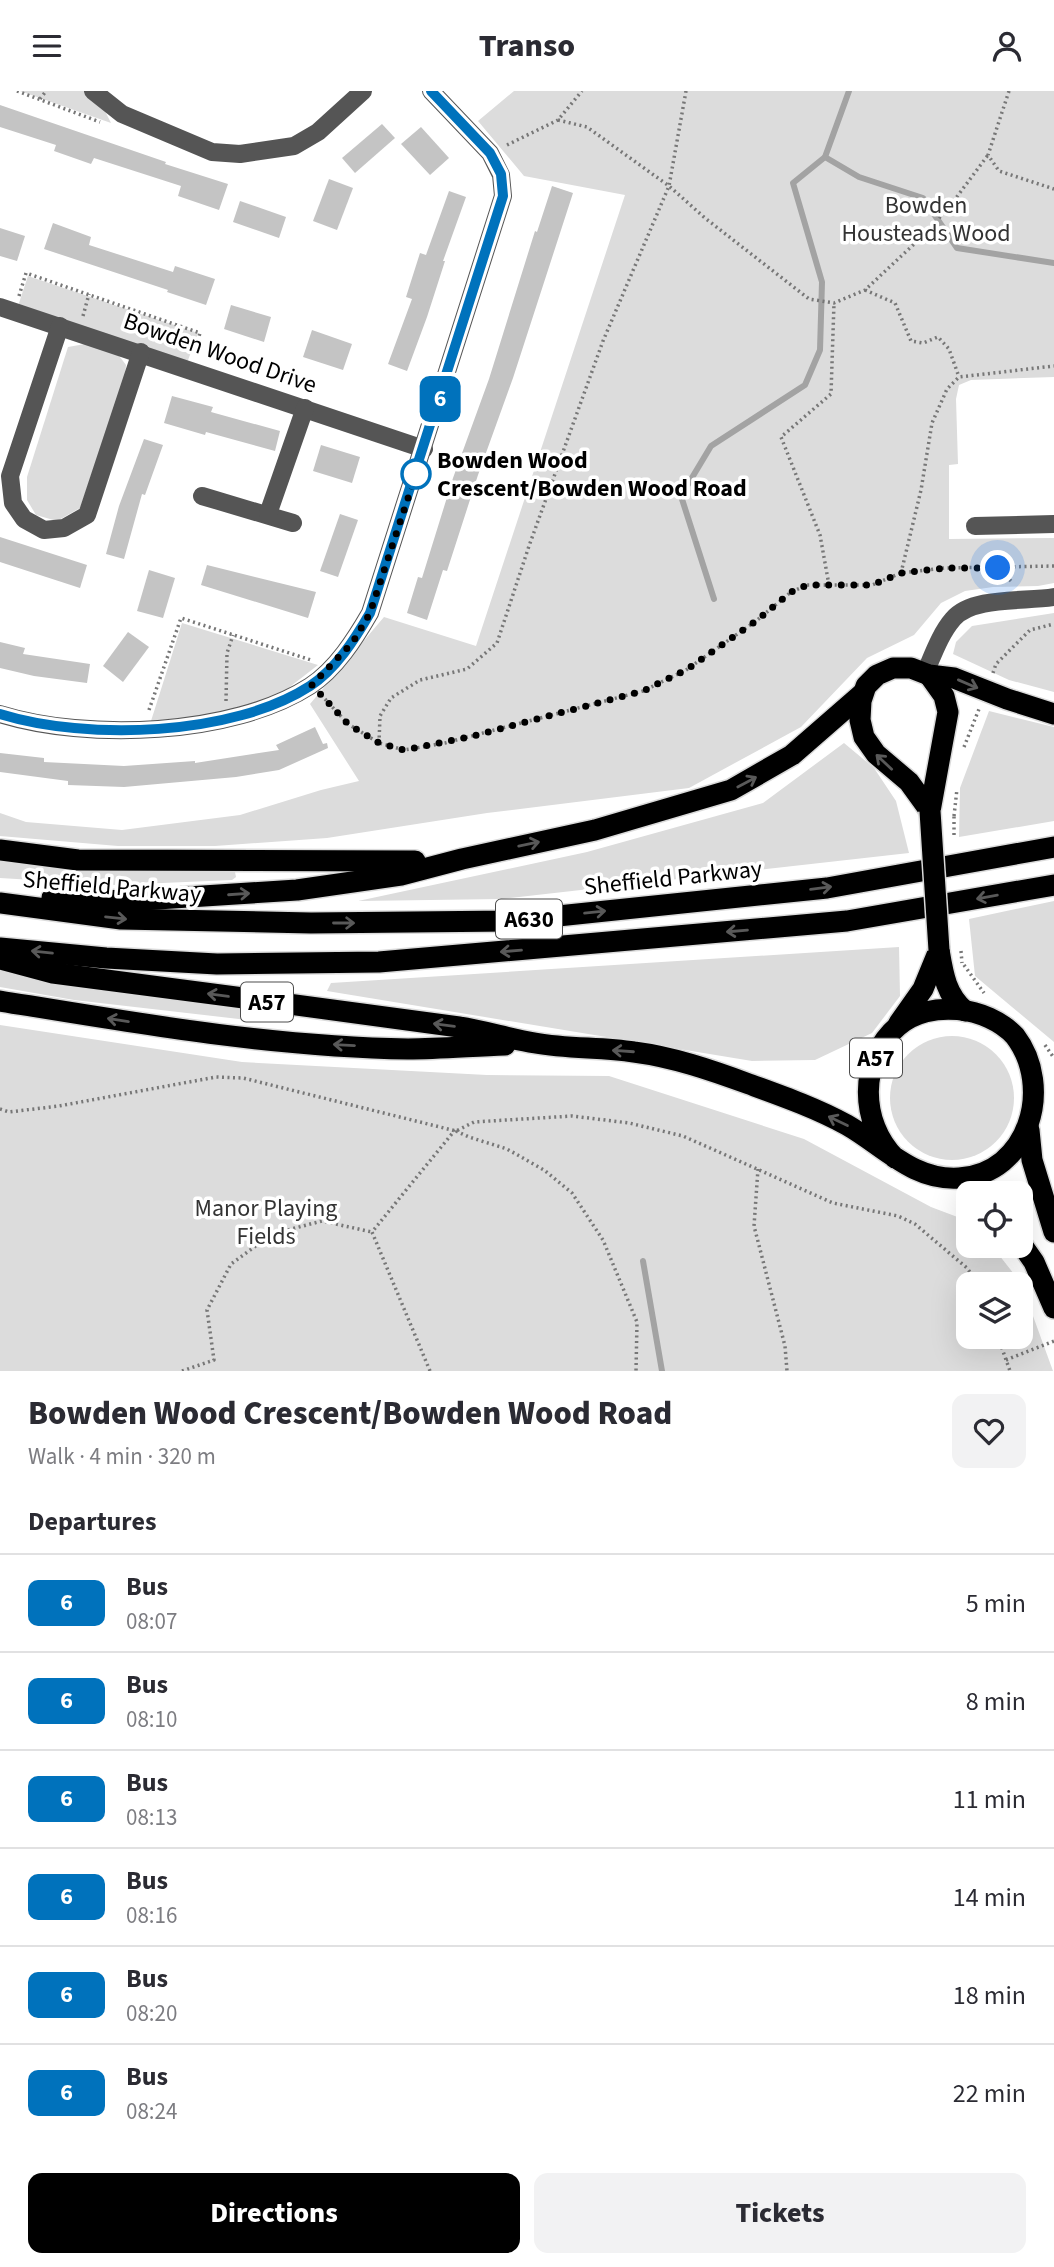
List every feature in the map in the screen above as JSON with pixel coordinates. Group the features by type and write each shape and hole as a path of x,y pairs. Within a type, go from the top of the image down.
{"highway":[{"path":"930,811 909,782 894,772 868,746 860,720 862,694 877,675 893,668 911,667 927,674 954,678 1054,714"},
{"name":"A57","path":"927,674 944,696 948,712 930,811 939,950 943,976 950,993 965,1011"},
{"path":"0,895 126,901 297,890 401,875 596,830 732,790 792,755 862,694"},
{"name":"Sheffield Parkway","path":"0,903 121,919 311,923 510,921 827,888 1054,847"},
{"path":"0,850 78,860 395,862 462,859"},
{"name":"A630","path":"0,948 106,958 217,964 379,962 848,921 1054,885"},
{"name":"A57","path":"895,1158 883,1146 876,1132 869,1108 868,1083 875,1059 923,989 939,950"},
{"name":"A57","path":"0,959 53,973 464,1028 535,1044 635,1052 700,1066 793,1100 836,1120 895,1158 931,1177 980,1174 996,1167 1021,1145 1029,1130 1037,1098 1037,1080 1024,1048 1013,1034 985,1015 965,1011 937,1011 908,1020 896,1028"},
{"path":"0,1001 131,1022 296,1042 409,1049 535,1044"},
{"path":"1037,1098 1054,1080"},
{"name":"A57","path":"1029,1130 1032,1160 1054,1232"},
{"name":"A57","path":"947,1178 956,1184"},
{"path":"1031,1258 1054,1308"}],"street":[{"path":"93,91 134,120 212,152 240,154 294,146 318,131 363,91"},
{"path":"0,714 27,723 105,731 187,726 270,708 312,685 353,642 370,613 503,196 501,174 490,153 431,91"},
{"name":"Bowden Wood Drive","path":"7,309 424,449"},
{"path":"60,326 10,476 13,502 24,519 44,530 64,528 87,515 141,352"},
{"path":"268,515 306,408"},
{"path":"202,496 293,523"},
{"path":"975,526 1054,524"},
{"path":"927,674 944,632 956,616 974,606 993,602 1032,601 1054,597"}],"path":[{"path":"17,91 103,123"},
{"path":"40,99 46,91"},
{"path":"490,153 558,120 582,91"},
{"path":"379,743 380,716 391,698 420,680 467,669 497,643 603,341 669,186 686,91"},
{"path":"558,120 587,127 669,186 705,218 809,299 834,303 865,290 927,232 953,202 988,155 1009,91"},
{"path":"988,155 999,171 1054,189"},
{"path":"7,309 26,273 200,333 189,369"},
{"path":"865,290 895,303 911,341 923,343 939,337 950,349 959,377"},
{"path":"829,585 820,535 781,437 831,394 834,303"},
{"path":"901,573 921,490 932,423 947,389 959,377 1054,366"},
{"path":"312,685 348,724 379,743 404,750 445,743 643,691 686,670 756,621 791,592 807,585 872,585 901,573 945,568 1054,566"},
{"path":"143,729 181,618 331,667"},
{"path":"961,757 988,692 996,664 1030,630 1054,624"},
{"path":"226,717 225,674 233,635"},
{"path":"954,816 958,781"},
{"path":"0,1109 9,1112 59,1106 216,1077 243,1078 455,1131 507,1149 544,1170 572,1193 603,1240 637,1322 636,1371"},
{"path":"372,1231 455,1131 474,1122 572,1116 629,1123 683,1136 833,1203 898,1216 915,1224 970,1272"},
{"path":"758,1169 754,1226 785,1346 787,1371"},
{"path":"181,1371 214,1360 207,1310 231,1264 272,1234 322,1221 372,1231"},
{"path":"372,1231 430,1371"},
{"path":"1006,1360 1054,1341"},
{"path":"1002,1349 1010,1371"}],"green space":[{"path":"20,91 95,91 111,123"},
{"name":"Bowden Housteads Wood","path":"514,91 1054,91 1054,377 971,380 959,385 956,399 958,464 949,465 949,539 1054,538 1054,583 965,591 941,603 914,635 867,658 801,727 689,788 487,813 327,838 215,846 118,846 0,836 0,813 26,822 122,830 240,815 359,781 310,704 384,617 476,646 625,195 524,176 478,121"},
{"path":"28,276 198,333 187,363 18,306"},
{"path":"85,344 117,353 126,365 125,377 80,508 57,521 36,515 27,500 27,477 68,347"},
{"path":"1054,613 1054,692 1009,680 953,654 956,642 972,626"},
{"path":"182,623 318,665 273,700 213,715 151,721"},
{"path":"989,711 1054,727 1054,821 959,837 960,788"},
{"path":"844,743 874,768 896,801 909,853 501,899 358,901 587,852 763,803"},
{"path":"0,861 116,871 232,871 236,877 232,880 116,885 0,878"},
{"path":"1054,901 1054,1042 975,976 969,919"},
{"path":"899,947 900,996 872,1033 815,1060 752,1061 327,991 331,983"},
{"path":"0,968 267,1008 271,1014 265,1022 74,1000 0,987"},
{"name":"Manor Playing Fields","path":"0,1025 242,1062 487,1075 609,1076 804,1139 931,1207 956,1216 956,1258 1001,1258 1012,1272 956,1272 956,1349 1033,1349 1033,1316 1053,1371 0,1371"},
{"path":"952,1036 976,1041 996,1054 1009,1074 1014,1098 1009,1122 996,1142 976,1155 952,1160 928,1155 908,1142 895,1122 890,1098 895,1074 908,1054 928,1041"}],"building":[{"path":"0,105 228,184 219,210 178,196 181,186 94,158 91,164 54,151 56,145 0,127"},
{"path":"382,124 395,138 355,173 342,158"},
{"path":"421,127 449,158 430,175 401,144"},
{"path":"329,179 353,188 337,230 313,221"},
{"path":"552,186 573,193 513,378 447,571 443,570 427,620 407,613 418,577 422,578"},
{"path":"449,191 466,197 407,371 388,364 412,299 406,297 420,253 426,255"},
{"path":"240,201 286,217 279,238 233,222"},
{"path":"53,223 91,237 89,245 173,272 175,266 215,279 206,305 44,249"},
{"path":"0,228 25,236 17,261 0,256"},
{"path":"231,305 271,317 264,342 224,329"},
{"path":"312,330 352,344 343,370 303,357"},
{"path":"172,396 213,407 211,412 280,431 275,451 164,423"},
{"path":"144,439 163,445 145,495 142,494 124,559 106,554 119,506"},
{"path":"321,445 360,457 352,483 313,471"},
{"path":"340,514 358,520 338,577 320,571"},
{"path":"0,537 87,565 80,588 0,562"},
{"path":"207,565 316,592 308,618 201,585"},
{"path":"149,570 175,578 163,618 137,611"},
{"path":"128,632 149,647 123,682 103,666"},
{"path":"0,642 25,648 23,654 90,664 87,683 34,676 0,668"},
{"path":"315,727 323,744 327,743 328,748 279,770 236,777 124,787 68,785 68,781 0,772 0,753 44,758 44,762 124,766 195,763 279,750 276,745"}],"waterway":[{"path":"714,599 681,496 711,446 805,385 820,350 822,282 793,183 825,157 849,91"},
{"path":"825,157 859,177 923,198 957,248 1054,263"},
{"path":"643,1261 662,1371"}],"bus line":[{"name":"6","path":"0,714 27,723 105,731 187,726 270,708 312,685 353,642 370,613 503,196 501,174 490,153 431,91"}],"place":[{"name":"Bowden Wood Crescent/Bowden Wood Road","path":"416,474"}],"route":[{"path":"416,474 370,613 353,642 312,685 348,724 379,743 404,750 445,743 643,691 686,670 756,621 791,592 807,585 872,585 901,573 945,568 998,568"}]}
